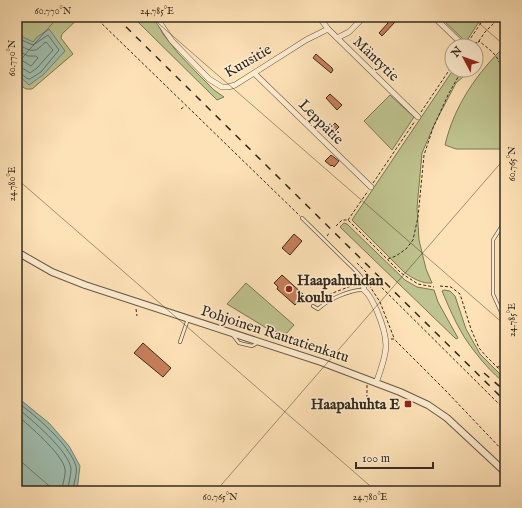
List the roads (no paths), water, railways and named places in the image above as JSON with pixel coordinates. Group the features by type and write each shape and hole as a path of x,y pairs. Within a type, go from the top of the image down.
{"street":[{"name":"Kuusitie","path":"156,17 172,41 204,75 220,86 231,87 254,74 293,48 328,29"},
{"name":"Mäntytie","path":"318,17 328,29 418,116"},
{"path":"338,38 349,32 364,17"},
{"path":"434,17 456,38"},
{"name":"Leppätie","path":"254,74 371,187"},
{"name":"Pohjoinen Rautatienkatu","path":"17,252 52,272 85,285 260,342 366,379 428,405 460,430 505,472"},
{"path":"363,283 364,290 371,296 384,328 386,339 384,362 376,383"}],"lane":[{"path":"302,218 357,272 362,278 363,283"},
{"path":"505,221 493,240 493,294 505,321"},
{"path":"313,306 318,309 326,302 356,290 364,290"},
{"path":"180,342 188,319"}],"water":[{"path":"49,29 65,51 43,75 29,85 17,74 17,34 33,42 37,37"},
{"path":"17,397 49,423 69,446 80,466 77,491 17,491"}],"railway":[{"path":"116,17 505,401"},
{"path":"484,373 505,391"}],"place":[{"name":"Haapahuhdan koulu","path":"289,289"},
{"name":"Haapahuhta E","path":"408,404"}]}
